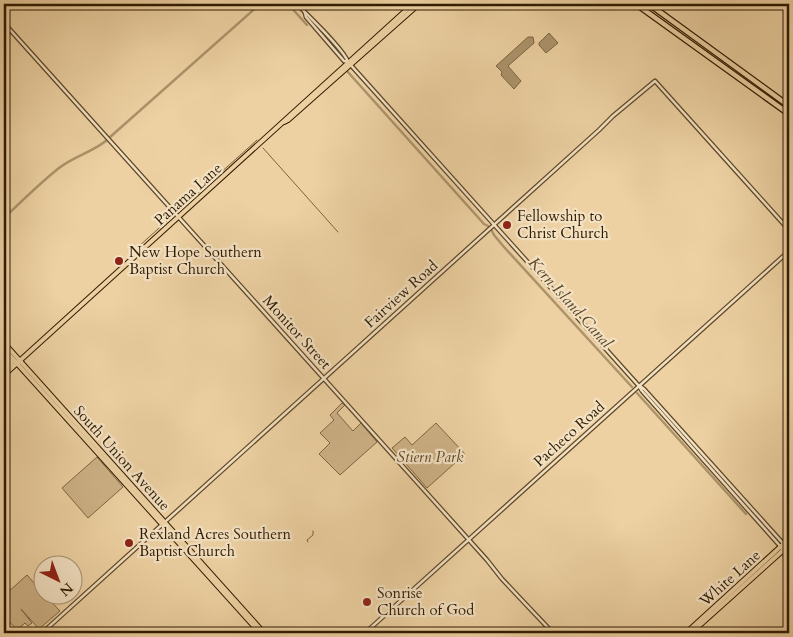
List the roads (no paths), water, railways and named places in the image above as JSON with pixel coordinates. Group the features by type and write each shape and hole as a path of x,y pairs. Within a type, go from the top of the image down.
{"highway":[{"path":"636,4 789,114"},
{"path":"649,4 789,106"}],"main road":[{"name":"Panama Lane","path":"349,64 413,4"},
{"name":"Panama Lane","path":"4,375 284,122 286,118 419,4"},
{"path":"403,18 406,10"},
{"path":"392,28 395,19"},
{"name":"South Union Avenue","path":"4,345 79,433 199,561 261,633"},
{"path":"4,353 12,363 9,370"},
{"name":"South Union Avenue","path":"18,362 94,444 216,585 261,633"},
{"path":"79,433 94,444"},
{"path":"95,450 107,459"},
{"name":"White Lane","path":"691,633 786,547 789,539"},
{"path":"182,546 199,561"},
{"name":"White Lane","path":"686,633 745,580 786,547"},
{"path":"734,594 745,580"},
{"path":"216,585 233,599"},
{"path":"695,629 701,620"}],"street":[{"path":"297,4 328,39 344,61 349,64"},
{"path":"305,13 314,26 337,47 349,64 748,510 786,547"},
{"name":"Monitor Street","path":"4,23 324,378 502,579 553,633"},
{"name":"Fairview Road","path":"42,633 654,80 789,230"},
{"name":"Pacheco Road","path":"365,633 789,251"},
{"path":"639,386 644,388 786,547 789,556"},
{"path":"655,405 667,414"},
{"path":"680,433 690,442 694,443"},
{"path":"748,510 760,518"}],"waterway":[{"path":"109,138 260,4"},
{"name":"Kern Island Canal","path":"288,4 307,25"},
{"name":"Kern Island Canal","path":"347,71 484,224 488,226"},
{"path":"4,218 59,168 107,140"},
{"path":"138,247 257,140"},
{"path":"263,148 338,232"},
{"name":"Kern Island Canal","path":"492,231 504,247 632,387"},
{"name":"Kern Island Canal","path":"637,393 746,514"},
{"path":"308,542 307,540 313,535 313,531"},
{"name":"Kern Island Canal","path":"783,556 789,563"}],"place":[{"name":"Fellowship to Christ Church","path":"507,225"},
{"name":"New Hope Southern Baptist Church","path":"119,261"},
{"name":"Rexland Acres Southern Baptist Church","path":"129,543"},
{"name":"Sonrise Church of God","path":"367,602"}],"park label":[{"name":"Stiern Park","path":"430,457"}]}
